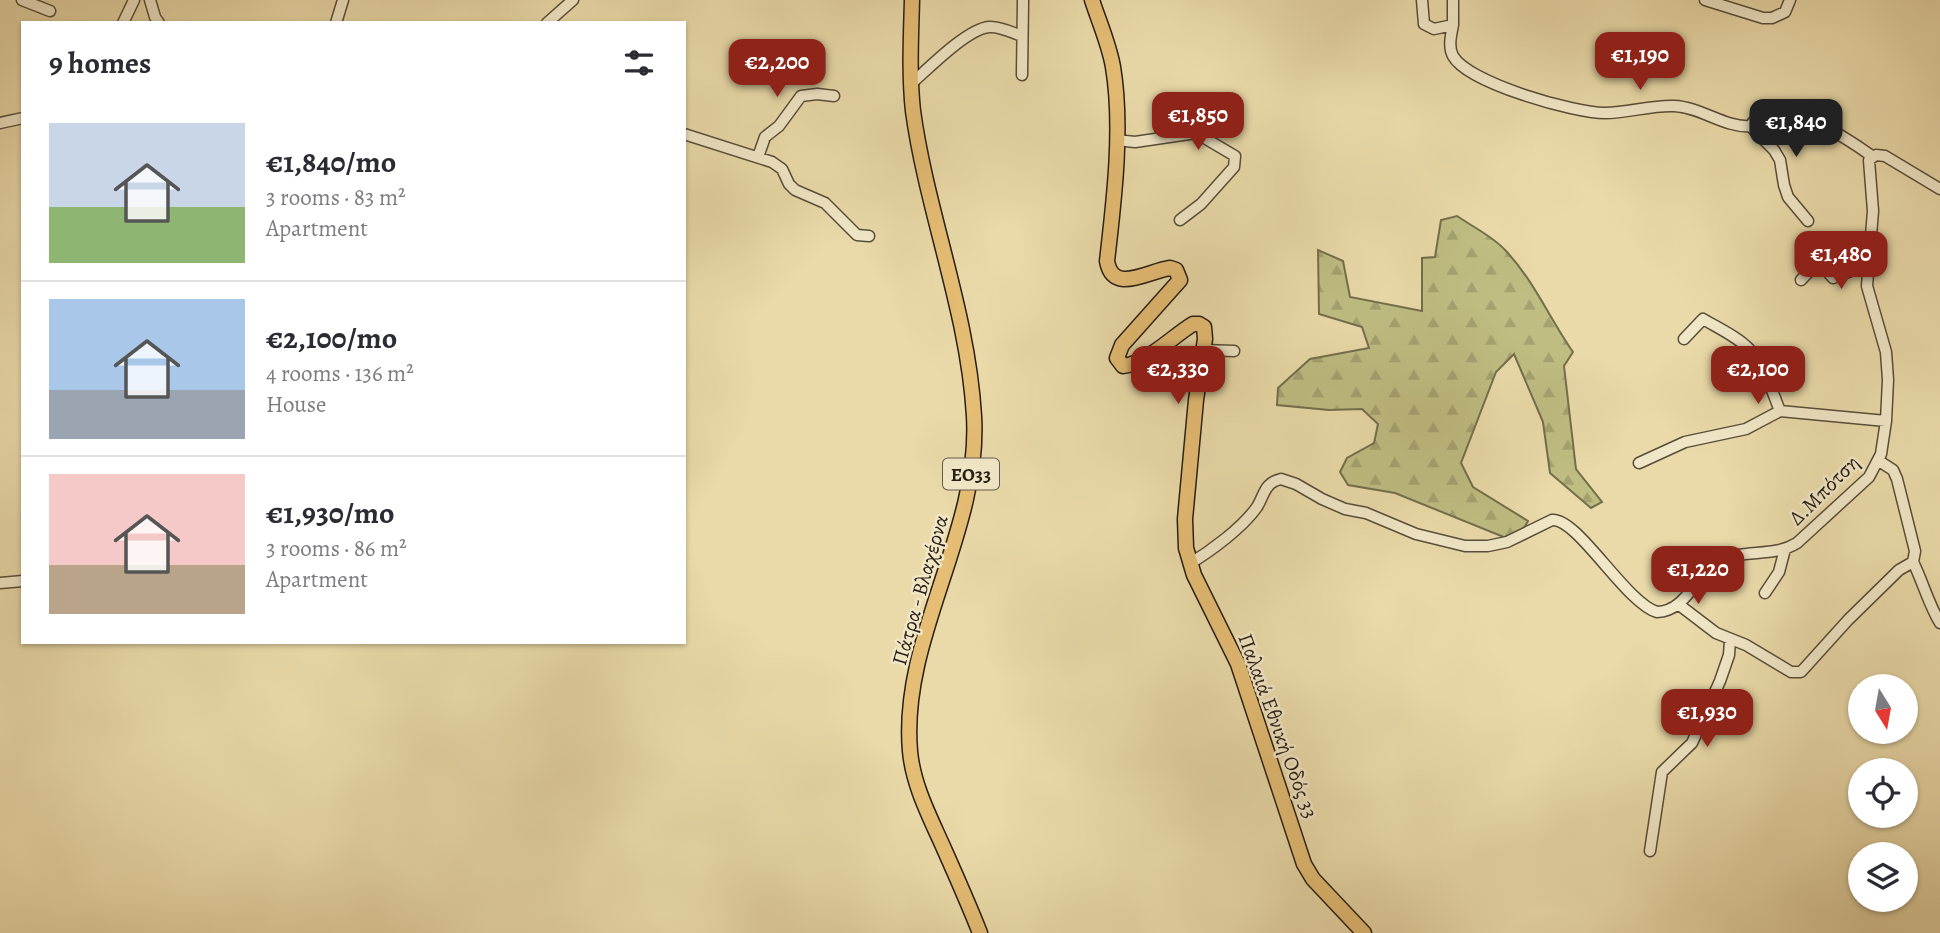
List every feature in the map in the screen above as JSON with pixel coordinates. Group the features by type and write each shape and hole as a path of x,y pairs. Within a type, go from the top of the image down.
{"main road":[{"name":"Πάτρα - Βλαχέρνα","path":"912,0 913,110 921,157 966,351 974,418 974,442 959,533 926,634 914,689 910,752 922,800 981,933"},
{"name":"Παλαιά Εθνική Οδός 33","path":"1092,0 1113,64 1116,102 1113,206 1107,261 1109,270 1115,278 1124,280 1170,268 1176,270 1180,280 1119,349 1117,358 1123,366 1129,366 1139,362 1193,324 1204,327 1185,519 1189,564 1238,664 1304,864 1313,879 1364,933"}],"street":[{"path":"22,0 50,11"},
{"path":"124,21 134,0"},
{"path":"150,0 158,21"},
{"path":"337,21 343,0"},
{"path":"549,21 573,0"},
{"path":"1022,0 1022,75"},
{"path":"1422,0 1424,24 1434,29 1453,25"},
{"path":"1453,0 1450,43 1452,55 1461,66 1479,77 1533,98 1582,111 1606,113 1676,106 1704,112 1742,127 1751,126 1757,117 1770,111 1785,112 1828,128 1872,156 1885,156 1940,189"},
{"path":"1705,0 1743,13 1772,18 1785,12 1790,0"},
{"path":"912,83 979,30 990,27 1022,36"},
{"path":"758,157 765,137 779,126 801,96 834,96"},
{"path":"0,123 21,118"},
{"path":"1751,126 1780,160 1788,197 1808,221"},
{"path":"1116,140 1135,142 1196,133 1235,156 1234,167 1201,204 1180,220"},
{"path":"686,135 772,162 782,169 795,190 825,204 857,236 869,236"},
{"name":"Δ.Μπότση","path":"1678,604 1700,577 1718,562 1738,556 1785,550 1808,534 1863,483 1879,461 1886,421 1887,366 1886,352 1868,293 1873,211 1868,163 1872,156"},
{"path":"1801,280 1817,263 1833,278 1869,264"},
{"path":"1684,339 1703,319 1743,344 1751,351 1765,375 1780,411"},
{"path":"1203,350 1234,351"},
{"path":"1639,463 1685,442 1745,429 1780,411 1886,421"},
{"path":"1879,461 1893,470 1897,479 1915,551 1913,562 1926,597 1940,623"},
{"path":"1189,564 1222,542 1258,506 1266,487 1281,479 1296,484 1335,506 1366,513 1416,534 1465,545 1488,546 1507,542 1558,519 1570,526 1593,554 1651,610 1664,612 1678,604 1701,624 1730,640 1746,645 1791,672 1801,672 1848,620 1899,570 1913,562"},
{"path":"1765,593 1779,572 1785,550"},
{"path":"0,583 21,581"},
{"path":"1650,851 1662,772 1692,743 1720,681 1730,640"}],"green space":[{"path":"1457,216 1496,241 1506,251 1533,287 1573,352 1564,366 1576,469 1602,502 1591,508 1550,473 1543,422 1514,354 1496,372 1461,463 1473,487 1528,521 1516,542 1395,493 1348,485 1340,472 1347,458 1374,443 1378,424 1362,409 1329,410 1277,405 1278,388 1310,359 1369,348 1362,327 1319,314 1318,250 1343,261 1350,297 1422,311 1422,258 1435,257 1441,220"}]}
